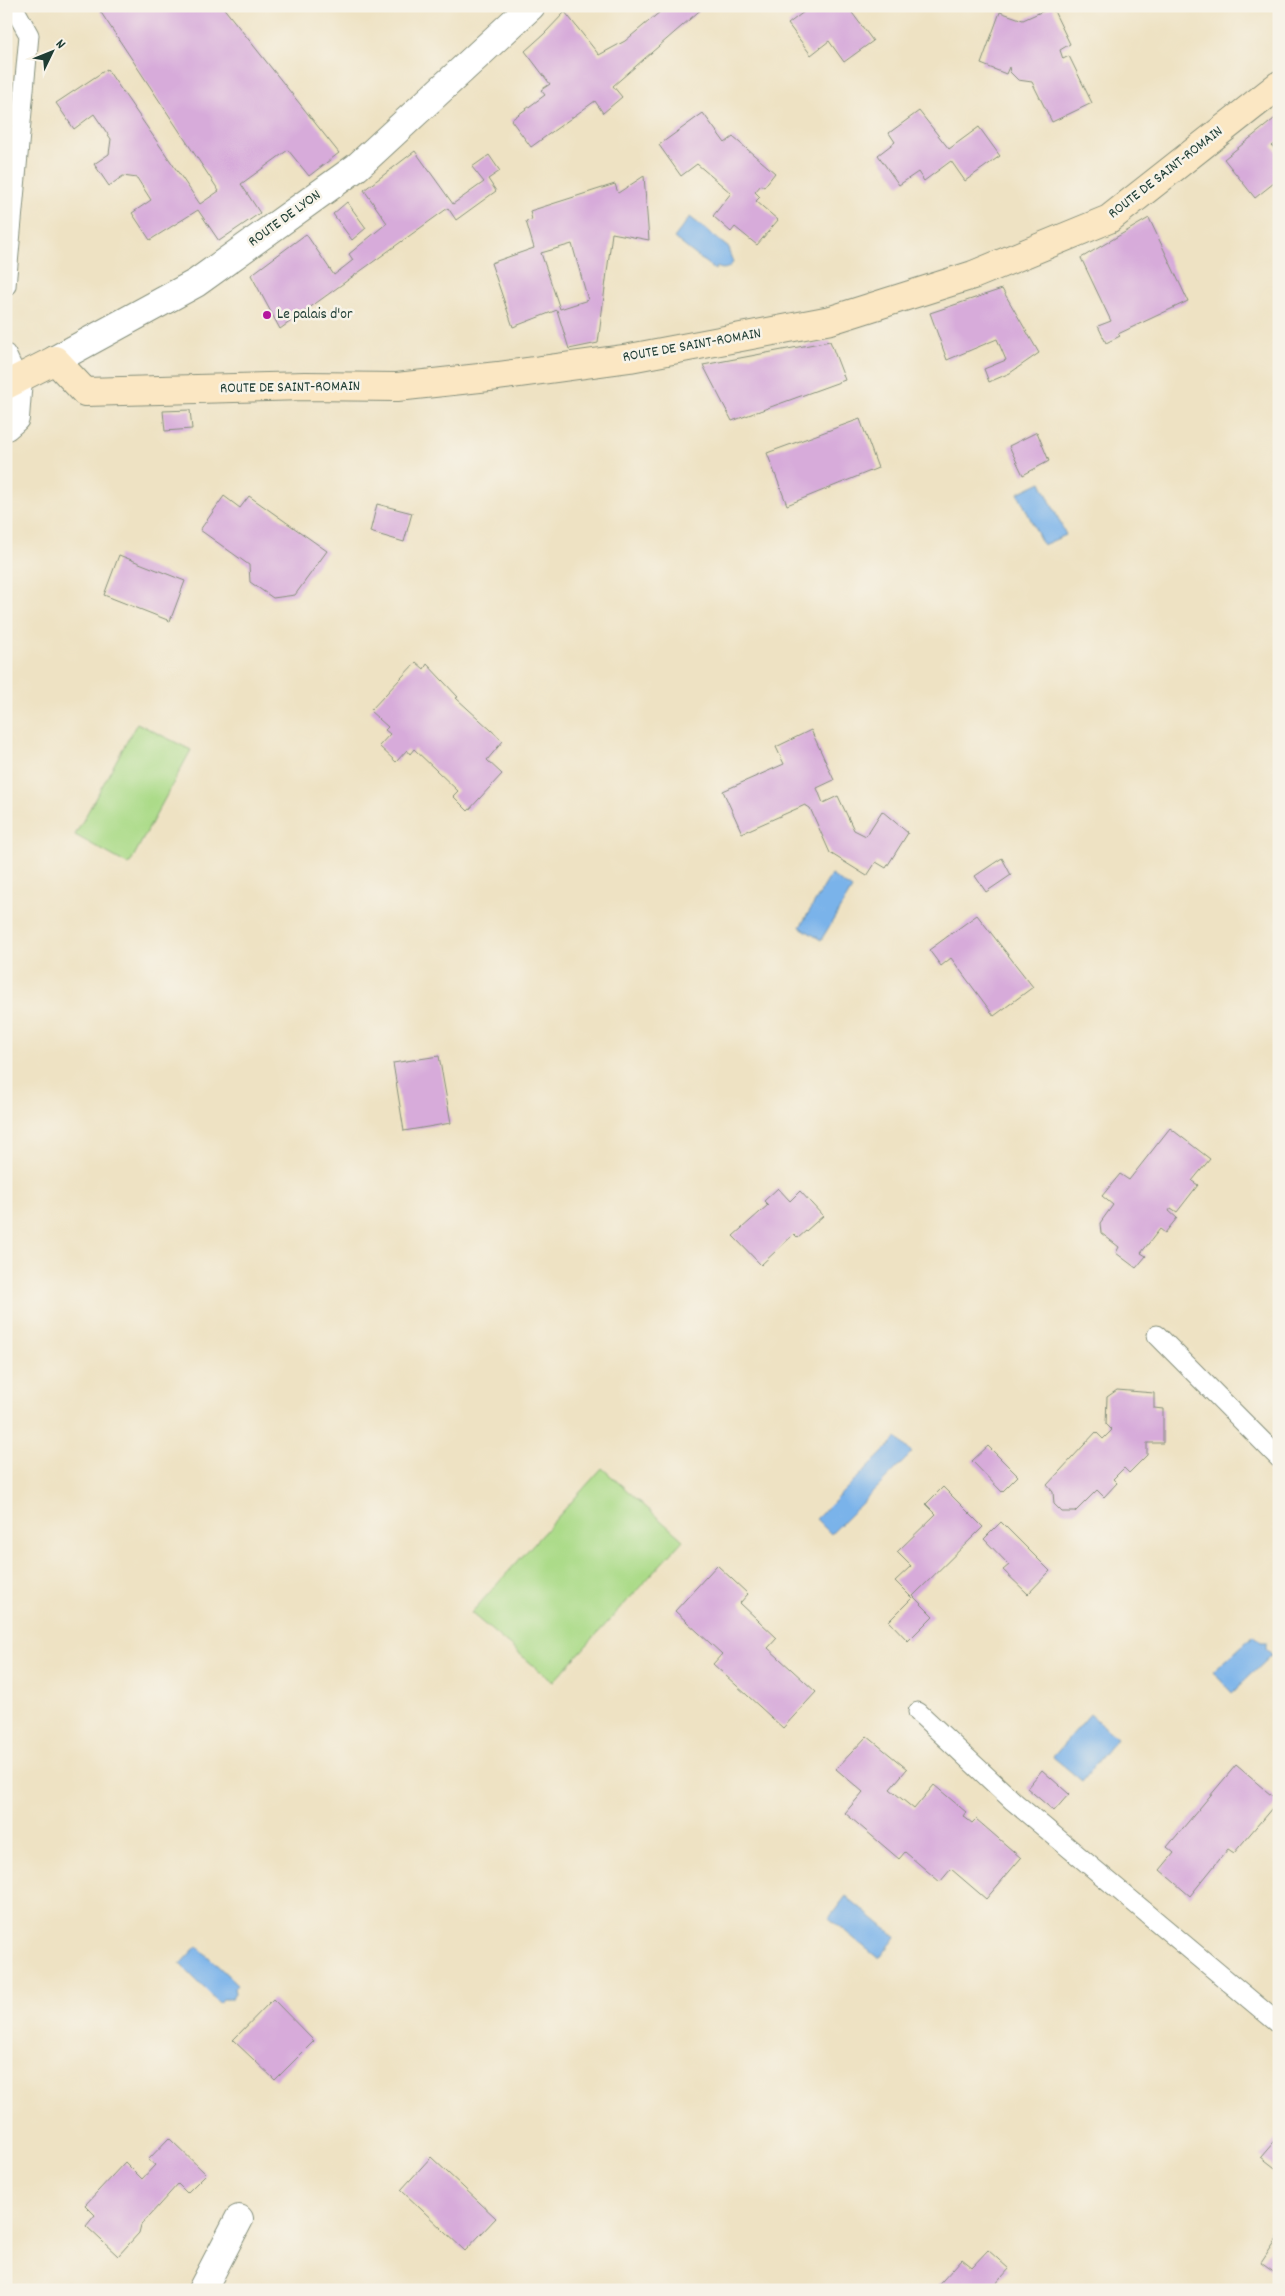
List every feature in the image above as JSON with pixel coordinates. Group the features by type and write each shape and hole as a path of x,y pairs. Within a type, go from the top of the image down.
{"main road":[{"name":"ROUTE DE SAINT-ROMAIN","path":"55,360 85,392 306,386 396,387 498,376 630,358 831,320 973,275 1109,219 1279,85"},
{"name":"ROUTE DE LYON","path":"12,382 55,360"}],"street":[{"name":"ROUTE DE LYON","path":"55,360 196,283 356,167 531,6"},
{"path":"6,426 15,418 12,382"},
{"path":"202,2290 240,2219"}],"lane":[{"path":"6,286 29,35 13,6"},
{"path":"6,354 12,382"},
{"path":"1157,1335 1279,1458"},
{"path":"918,1712 1014,1801 1279,2024"}],"green space":[{"path":"137,723 191,750 129,865 75,835"},
{"path":"602,1468 683,1540 553,1682 471,1613"}],"water":[{"path":"690,217 730,249 729,252 733,262 730,266 724,269 717,267 715,270 674,238"},
{"path":"1041,482 1066,535 1043,545 1018,493"},
{"path":"831,875 852,889 821,940 800,927"},
{"path":"897,1438 912,1453 831,1534 816,1519"},
{"path":"1254,1635 1261,1642 1266,1642 1266,1648 1272,1655 1232,1693 1213,1672"},
{"path":"1090,1714 1117,1738 1082,1781 1053,1757"},
{"path":"846,1896 896,1937 879,1959 829,1918"},
{"path":"197,1946 237,1984 234,1988 235,1993 232,1999 223,1999 219,2003 180,1964"}],"building":[{"path":"107,6 222,6 339,153 309,176 288,150 241,184 260,213 219,241 198,210 150,240 132,213 151,200 137,178 123,176 109,186 94,164 109,154 111,139 94,114 74,129 56,103 107,69 200,204 219,191 100,11"},
{"path":"657,6 705,6 613,86 622,97 603,113 595,101 531,147 511,120 545,95 541,90 550,84 525,51 565,12 599,55 625,41 661,11"},
{"path":"801,6 847,6 873,41 844,62 829,41 811,55 788,24 805,11"},
{"path":"1052,7 1070,44 1060,50 1063,59 1069,56 1092,103 1052,122 1032,82 1018,80 1010,72 1009,67 1006,74 981,64 1000,12 1023,20"},
{"path":"919,111 949,149 979,127 1000,156 965,181 951,161 924,181 918,172 899,185 878,155 895,142 889,133"},
{"path":"703,113 725,143 733,137 775,173 764,187 761,185 755,192 760,197 756,201 778,220 757,245 735,227 731,232 713,216 731,193 697,164 681,176 659,145"},
{"path":"1279,115 1279,141 1272,146 1279,154 1279,179 1255,198 1224,159"},
{"path":"415,151 453,204 484,182 472,167 489,155 500,171 488,179 496,191 456,220 448,208 280,329 251,275 306,234 334,275 353,260 349,254 387,223 364,190"},
{"path":"644,176 649,240 612,233 598,343 569,349 557,310 513,327 491,263 534,248 526,221 532,220 530,211 615,184 618,193","holes":["572,244 588,300 560,309 541,253"]},
{"path":"347,202 366,228 352,240 333,214"},
{"path":"1149,218 1188,301 1118,334 1120,336 1106,343 1098,326 1111,321 1081,258"},
{"path":"1002,289 1039,353 1010,373 989,382 984,369 1006,360 997,339 947,360 930,313"},
{"path":"830,341 845,380 732,421 703,365"},
{"path":"190,410 192,429 165,431 163,411"},
{"path":"860,419 878,468 787,505 767,453"},
{"path":"1037,432 1049,461 1023,475 1009,446"},
{"path":"224,496 240,508 249,496 327,551 295,595 273,598 250,582 249,565 200,530"},
{"path":"377,504 412,513 404,542 370,532"},
{"path":"119,555 185,581 170,621 104,595"},
{"path":"416,662 424,669 427,664 458,697 456,698 503,741 487,760 502,774 468,811 453,796 458,791 414,749 410,754 407,750 396,762 379,746 390,734 385,730 388,727 370,711"},
{"path":"811,730 834,780 817,788 823,803 838,796 854,830 866,836 882,811 908,833 886,868 876,862 867,876 830,853 810,808 805,805 742,833 723,791 784,764 776,747"},
{"path":"1002,858 1011,875 986,892 975,876"},
{"path":"977,915 1033,987 994,1016 951,958 941,966 929,950"},
{"path":"439,1056 451,1123 404,1131 393,1063"},
{"path":"1170,1128 1210,1159 1192,1181 1198,1185 1177,1212 1171,1208 1169,1211 1177,1218 1165,1233 1160,1229 1141,1253 1146,1256 1136,1268 1116,1253 1119,1247 1101,1233 1100,1223 1113,1205 1102,1196 1120,1174 1129,1180"},
{"path":"778,1188 790,1201 800,1191 823,1216 798,1238 794,1234 761,1265 733,1236 768,1205 764,1201"},
{"path":"1117,1390 1154,1393 1154,1408 1163,1409 1163,1443 1147,1443 1147,1455 1129,1473 1124,1468 1113,1479 1117,1483 1104,1497 1097,1490 1075,1512 1062,1512 1054,1504 1053,1492 1047,1485 1096,1432 1103,1439 1112,1430 1106,1424 1107,1397"},
{"path":"988,1446 1018,1476 1002,1492 972,1461"},
{"path":"943,1487 983,1527 913,1596 933,1616 908,1641 889,1621 912,1598 895,1581 911,1566 897,1552 936,1514 926,1504"},
{"path":"1001,1522 1050,1571 1028,1594 1003,1570 1009,1565 984,1539"},
{"path":"717,1565 748,1594 740,1603 777,1638 768,1648 816,1692 783,1728 713,1664 722,1654 675,1611"},
{"path":"867,1736 907,1769 890,1789 914,1809 934,1785 966,1812 963,1816 972,1823 976,1819 1021,1858 986,1899 951,1869 940,1882 905,1852 899,1859 845,1813 863,1792 836,1769"},
{"path":"1236,1765 1278,1801 1234,1853 1228,1849 1190,1896 1160,1870 1174,1853 1167,1847"},
{"path":"1042,1770 1069,1794 1054,1811 1027,1788"},
{"path":"273,1999 314,2041 275,2080 233,2040"},
{"path":"1279,2136 1279,2171 1261,2157"},
{"path":"169,2138 206,2174 187,2193 178,2184 141,2225 139,2233 118,2256 86,2226 95,2215 85,2205 125,2162 142,2179 155,2165 148,2160"},
{"path":"431,2157 496,2218 465,2251 401,2190"},
{"path":"1279,2236 1279,2276 1261,2263"},
{"path":"988,2250 1009,2269 994,2286 998,2290 934,2290 962,2259 972,2267"}],"place":[{"name":"Le palais d'or","path":"267,315"}]}
